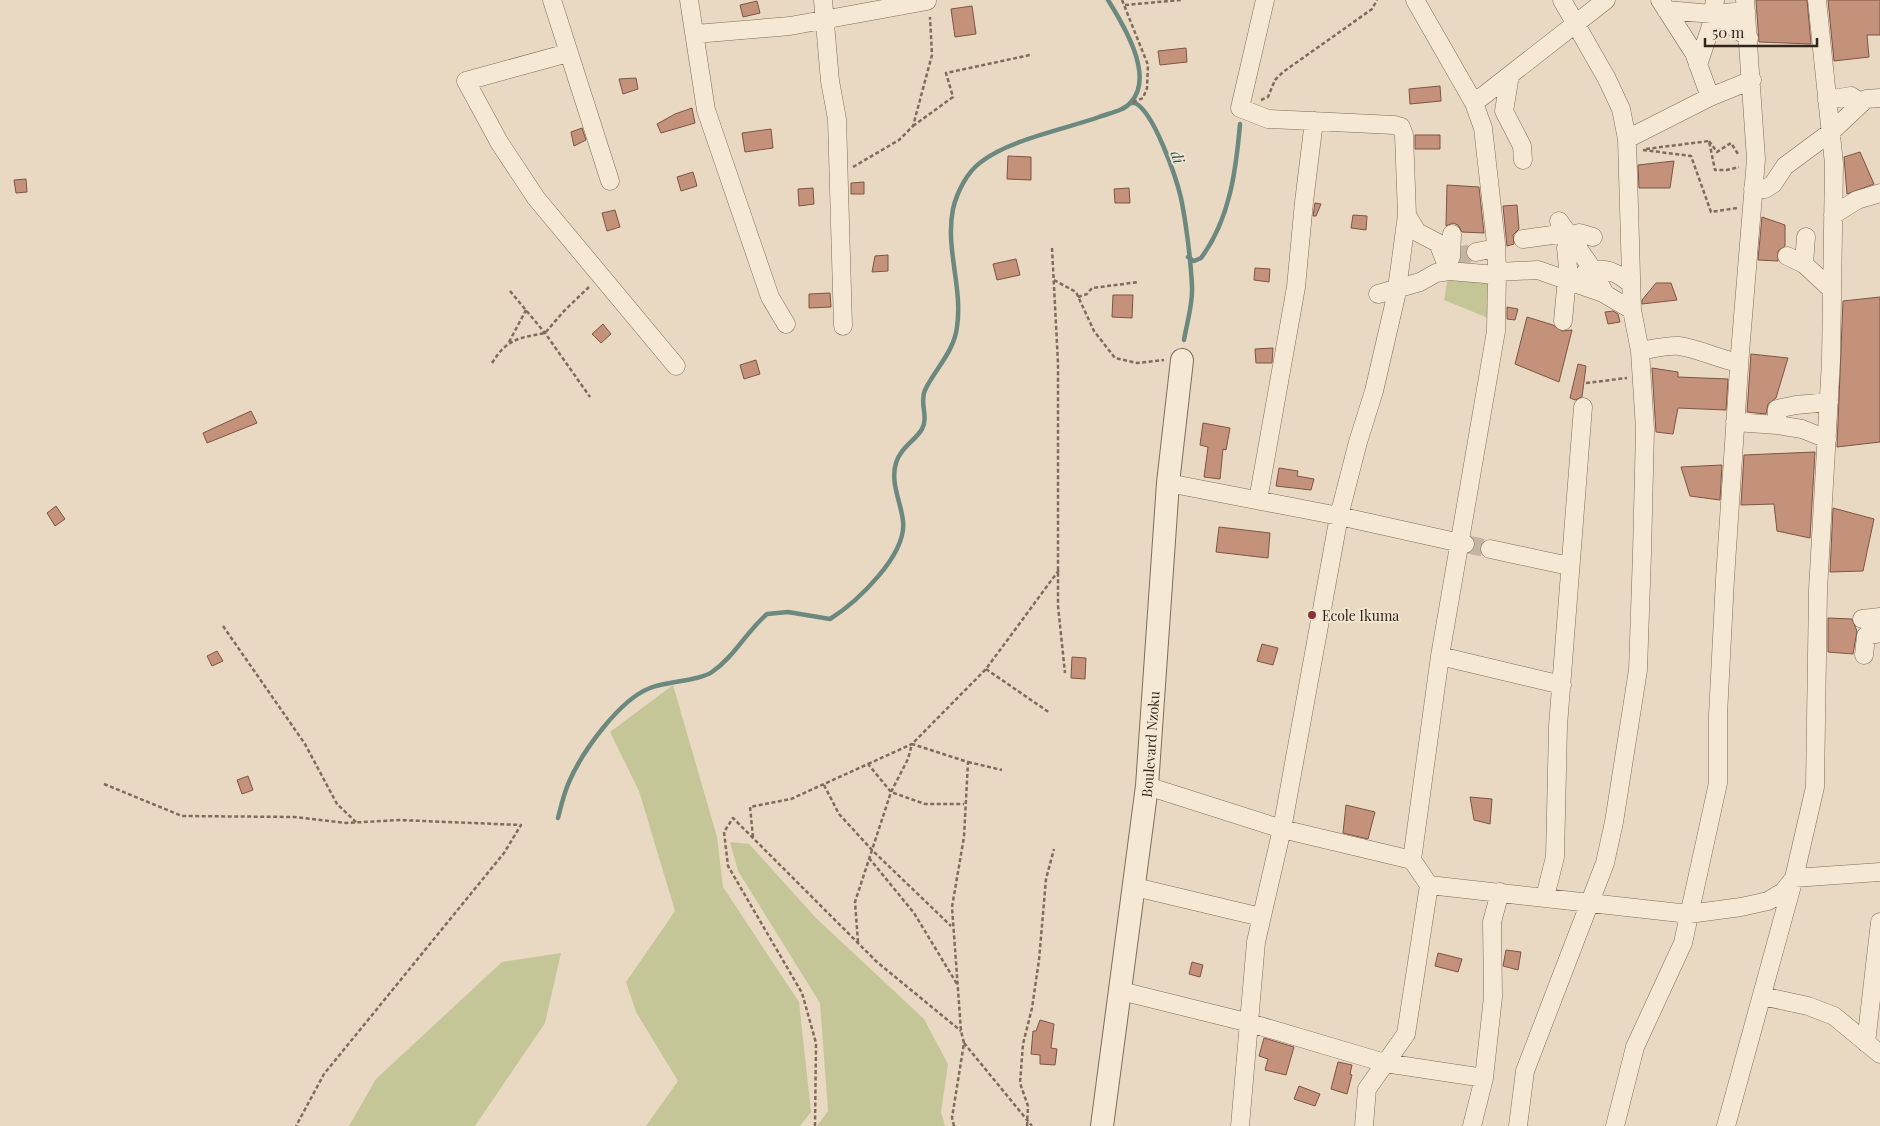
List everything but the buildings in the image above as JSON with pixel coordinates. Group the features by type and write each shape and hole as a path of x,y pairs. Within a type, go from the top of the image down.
{"street":[{"path":"552,0 610,181"},
{"path":"689,0 706,110 770,297 786,324"},
{"path":"823,0 830,81 837,119 843,326"},
{"path":"1240,1126 1250,1023 1253,965 1260,917 1282,829 1339,516 1358,442 1374,391 1397,289 1408,215 1404,135 1401,127 1394,125 1268,119 1240,108 1265,0"},
{"path":"1364,1126 1367,1089 1406,1034 1429,885 1412,860 1440,656 1462,544 1496,331 1496,248 1483,128 1474,103 1415,0"},
{"path":"1518,1126 1525,1071 1605,863 1614,822 1638,670 1645,429 1640,376 1640,351 1632,310 1627,139 1621,109 1607,79 1562,0"},
{"path":"1474,103 1606,0"},
{"path":"1726,1126 1794,878 1815,786 1818,590 1827,439 1824,403 1832,290 1834,215 1834,164 1817,0"},
{"path":"694,34 747,32 927,1"},
{"path":"1615,1126 1635,1047 1683,943 1718,782 1718,715 1735,422 1756,160 1746,6 1714,9 1663,5"},
{"path":"1663,5 1694,53 1710,97"},
{"path":"1714,9 1749,38"},
{"path":"1698,65 1711,26 1714,9"},
{"path":"568,52 466,81 499,142 536,198 676,366"},
{"path":"1510,75 1504,111 1522,146 1523,160"},
{"path":"1627,139 1710,97 1752,80"},
{"path":"1827,100 1851,96 1862,103"},
{"path":"1753,190 1765,189 1773,184 1785,166 1831,132 1866,99 1880,98"},
{"path":"1258,500 1296,288 1314,121"},
{"path":"1834,215 1856,200 1879,195"},
{"path":"1408,215 1417,232 1438,243 1449,261 1497,274 1538,270 1605,294 1632,310"},
{"path":"1565,230 1592,270 1605,294"},
{"path":"1563,321 1565,280 1568,267 1565,230"},
{"path":"1523,239 1565,230 1593,237"},
{"path":"1378,294 1420,282 1436,273 1449,261 1452,234"},
{"path":"1804,264 1806,237"},
{"path":"1476,252 1496,248"},
{"path":"1788,256 1804,264 1832,290"},
{"path":"1565,280 1583,275 1592,270 1608,270 1620,275 1631,284"},
{"path":"1390,321 1420,282"},
{"path":"1640,351 1677,346 1700,351 1722,360 1739,363"},
{"name":"Boulevard Nzoku","path":"1102,1126 1147,786 1168,483 1182,360"},
{"path":"1777,425 1777,409 1796,405 1824,403"},
{"path":"1802,429 1818,416 1824,403"},
{"path":"1545,897 1555,857 1558,726 1569,566 1583,407"},
{"path":"1735,422 1802,429 1827,439"},
{"path":"1168,483 1339,516 1462,544"},
{"path":"1490,549 1569,566"},
{"path":"1862,619 1880,617"},
{"path":"1864,655 1866,636 1880,633"},
{"path":"1440,656 1562,685"},
{"path":"1147,786 1282,829 1412,860"},
{"path":"1429,885 1689,914 1741,907 1768,901 1783,892 1794,878 1880,872"},
{"path":"1135,887 1260,917"},
{"path":"1472,1126 1484,1078 1493,997 1492,922 1500,892"},
{"path":"1866,1042 1880,922"},
{"path":"1121,991 1250,1023 1385,1063 1484,1078"},
{"path":"1762,996 1808,1006 1834,1016 1880,1054"}],"path":[{"path":"1122,0 1148,65 1143,98 1131,103"},
{"path":"1125,5 1181,0"},
{"path":"1240,108 1268,97 1276,80 1284,72 1372,9 1377,0"},
{"path":"913,126 932,55 932,36 927,1"},
{"path":"839,175 878,154 899,140 913,126 952,97 946,73 1030,55"},
{"path":"1709,142 1715,170 1727,170 1748,165 1756,160"},
{"path":"1709,142 1717,152 1731,143 1741,158 1756,160"},
{"path":"1709,142 1637,150 1691,156 1711,212 1741,208"},
{"path":"1052,248 1058,363 1058,606 1065,673"},
{"path":"492,363 501,348 518,338 545,333 600,274"},
{"path":"1054,280 1076,292 1094,331 1115,358 1137,363 1182,360"},
{"path":"1078,297 1087,294 1092,288 1138,282"},
{"path":"510,291 545,333 590,397"},
{"path":"508,344 526,310"},
{"path":"1586,383 1640,376"},
{"path":"753,837 750,806 791,799 912,744 986,669 1059,570"},
{"path":"223,626 305,744 336,804 357,823"},
{"path":"986,669 1050,713"},
{"path":"912,744 968,762 1002,770"},
{"path":"858,943 855,902 891,792 908,759 912,744"},
{"path":"949,1126 952,1118 964,1043 961,1031 952,907 964,837 964,804 968,762"},
{"path":"868,764 891,792 925,804 964,804"},
{"path":"104,784 182,816 295,817 357,823 399,820 521,825 504,853 324,1074 296,1126"},
{"path":"824,785 839,814 872,850 953,927"},
{"path":"816,1126 816,1043 802,993 728,866 724,832 733,818 877,962 961,1031"},
{"path":"1027,1126 1028,1106 1020,1083 1023,1044 1032,1008 1039,960 1046,879 1054,849"},
{"path":"869,858 914,914 958,985"},
{"path":"964,1043 1032,1126"},
{"path":"952,1118 954,1126"}],"green space":[{"path":"1449,271 1497,275 1493,320 1444,300"},
{"path":"673,685 717,837 723,887 799,1002 811,1112 800,1126 646,1126 678,1081 636,1012 626,982 675,911 639,791 610,732"},
{"path":"730,842 749,844 816,918 924,1019 948,1064 941,1112 945,1126 817,1126 828,1111 820,1003 738,871"},
{"path":"561,953 545,1023 475,1126 349,1126 376,1079 502,962"}],"waterway":[{"path":"558,818 567,786 592,742 614,715 638,694 650,688 699,677 712,672 727,659 767,614 788,612 830,619 866,589 889,562 902,534 903,521 894,478 896,463 901,453 922,429 925,419 923,395 948,352 957,327 958,298 951,238 953,209 957,196 971,171 993,154 1022,141 1124,108 1131,102 1138,91 1140,78 1138,65 1128,36 1108,0"},
{"name":"di","path":"1131,103 1135,103 1142,109 1157,131 1181,198 1191,266 1192,287 1191,306 1184,340"},
{"path":"1188,257 1194,261 1201,258 1219,227 1234,176 1240,124"}],"tunnel":[{"path":"1452,257 1476,252"},
{"path":"1465,544 1490,549"}],"place":[{"name":"Ecole Ikuma","path":"1312,615"}]}
